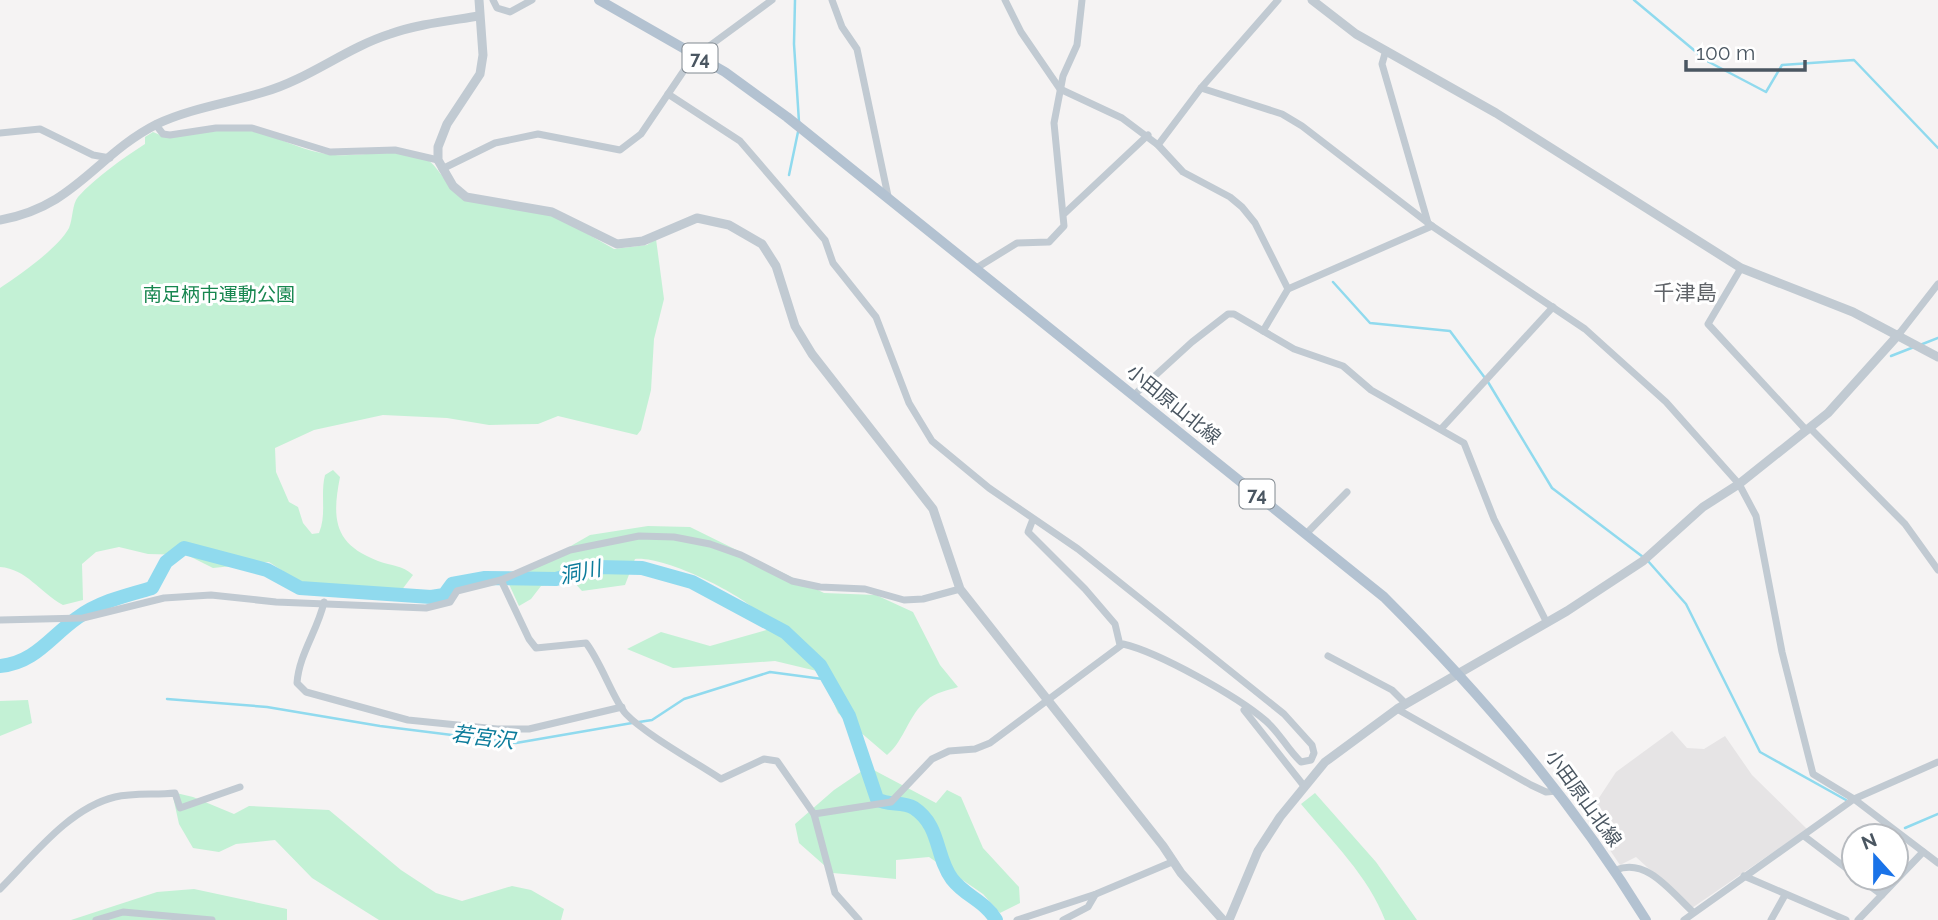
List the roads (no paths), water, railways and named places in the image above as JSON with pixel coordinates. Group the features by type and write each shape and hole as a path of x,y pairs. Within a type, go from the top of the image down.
{"main road":[{"name":"小田原山北線","path":"599,0 725,72 799,127 978,267 1384,597 1458,672 1559,791 1616,870 1646,920"}],"street":[{"path":"479,0 478,16 483,55 480,74 447,124 438,147 440,164 453,186 466,197 552,212 617,244 643,241 697,218 729,225 762,244 776,266 795,326 812,354 933,509 960,589 1172,862 1223,920"},
{"path":"493,0 497,8 510,12 532,0"},
{"path":"708,47 772,0"},
{"path":"832,0 842,27 857,49 888,196"},
{"path":"1004,0 1021,32 1060,89 1122,118 1148,135 1183,172 1242,206 1255,223 1288,289"},
{"path":"978,267 1017,243 1049,242 1064,226 1065,213 1054,135 1060,89 1077,45 1082,0"},
{"path":"1158,145 1200,89 1278,0"},
{"path":"1312,0 1356,33 1496,113 1741,268 1853,312 1938,357"},
{"path":"0,220 53,202 111,158 125,143 156,125 190,111 265,92 303,77 388,34 478,16"},
{"path":"1386,50 1382,64 1430,224"},
{"path":"156,125 163,134 170,135 219,127 252,128 320,151 395,150 440,164 495,143 538,134 620,150 641,134 690,64"},
{"path":"1200,89 1282,114 1302,126 1430,224 1585,329 1666,402 1739,484 1756,516 1782,652 1812,774 1854,799 1938,863"},
{"path":"668,94 740,141 825,240 833,263 876,317 912,411 932,441 1033,519 1078,549 1284,714 1312,745 1314,753 1311,760 1301,762 1265,720 1143,648 1120,645 990,743 975,749 949,751 932,759 891,802 814,814"},
{"path":"0,133 40,129 93,155 111,158"},
{"path":"1065,213 1148,135"},
{"path":"1263,331 1288,289 1430,224"},
{"path":"1741,268 1708,324 1809,430 1905,524 1938,569"},
{"path":"1229,920 1258,851 1325,762 1401,707 1547,623 1646,558 1703,507 1739,484 1809,430 1867,372 1938,284"},
{"path":"1441,429 1553,307"},
{"path":"1135,394 1220,318 1234,314 1294,349 1343,366 1371,390 1441,429 1469,449 1494,519 1547,623"},
{"path":"1306,534 1347,492"},
{"path":"1033,519 1028,532 1085,589 1115,624 1120,645"},
{"path":"0,620 83,618 151,600 211,595 276,602 425,608 450,602 457,591 501,580 570,550 639,536 674,537 710,544 741,555 792,581 820,587 865,589 904,600 923,599 960,589"},
{"path":"501,580 536,648 586,643 600,662 626,713 721,779 764,759 777,761 814,814 835,893 859,920"},
{"path":"324,602 318,626 298,669 298,683 306,692 408,720 497,729 529,729 622,707"},
{"path":"1328,656 1392,690 1401,707 1531,785 1546,792 1559,791"},
{"path":"1237,702 1307,783"},
{"path":"1684,920 1854,799 1938,762"},
{"path":"0,889 53,836 87,808 116,797 175,793 180,808 240,787"},
{"path":"1804,836 1840,863"},
{"path":"1858,920 1923,852"},
{"path":"1017,920 1096,894 1172,862"},
{"path":"1616,870 1626,866 1642,868 1693,912"},
{"path":"1744,876 1846,920"},
{"path":"1878,892 1882,895"},
{"path":"1063,920 1088,907 1096,894"},
{"path":"1771,920 1785,895"},
{"path":"96,920 123,912 212,920"}],"waterway":[{"path":"795,0 794,44 799,122"},
{"path":"1634,0 1707,61 1766,92 1782,65 1854,60 1938,148"},
{"path":"789,175 798,132"},
{"path":"1333,282 1370,323 1450,331 1488,382 1552,488 1643,557"},
{"path":"1920,345 1938,338"},
{"path":"1891,356 1914,347"},
{"name":"洞川","path":"0,666 12,664 33,654 85,612 152,588 166,562 184,548 267,570 300,588 431,597 444,595 452,584 485,578 556,579 597,567 642,568 692,582 785,632 820,665 849,716 877,799 910,806 923,815 929,823 952,879 996,920"},
{"path":"1648,561 1686,604 1760,752 1846,800"},
{"name":"若宮沢","path":"639,722 652,720 684,699 770,672 830,680"},
{"name":"若宮沢","path":"167,699 267,707 380,726 516,743 632,723"},
{"path":"1910,826 1938,814"}],"tunnel":[{"path":"689,63 708,47"}],"district":[{"name":"千津島","path":"1685,292"}],"park label":[{"name":"南足柄市運動公園","path":"219,294"}]}
